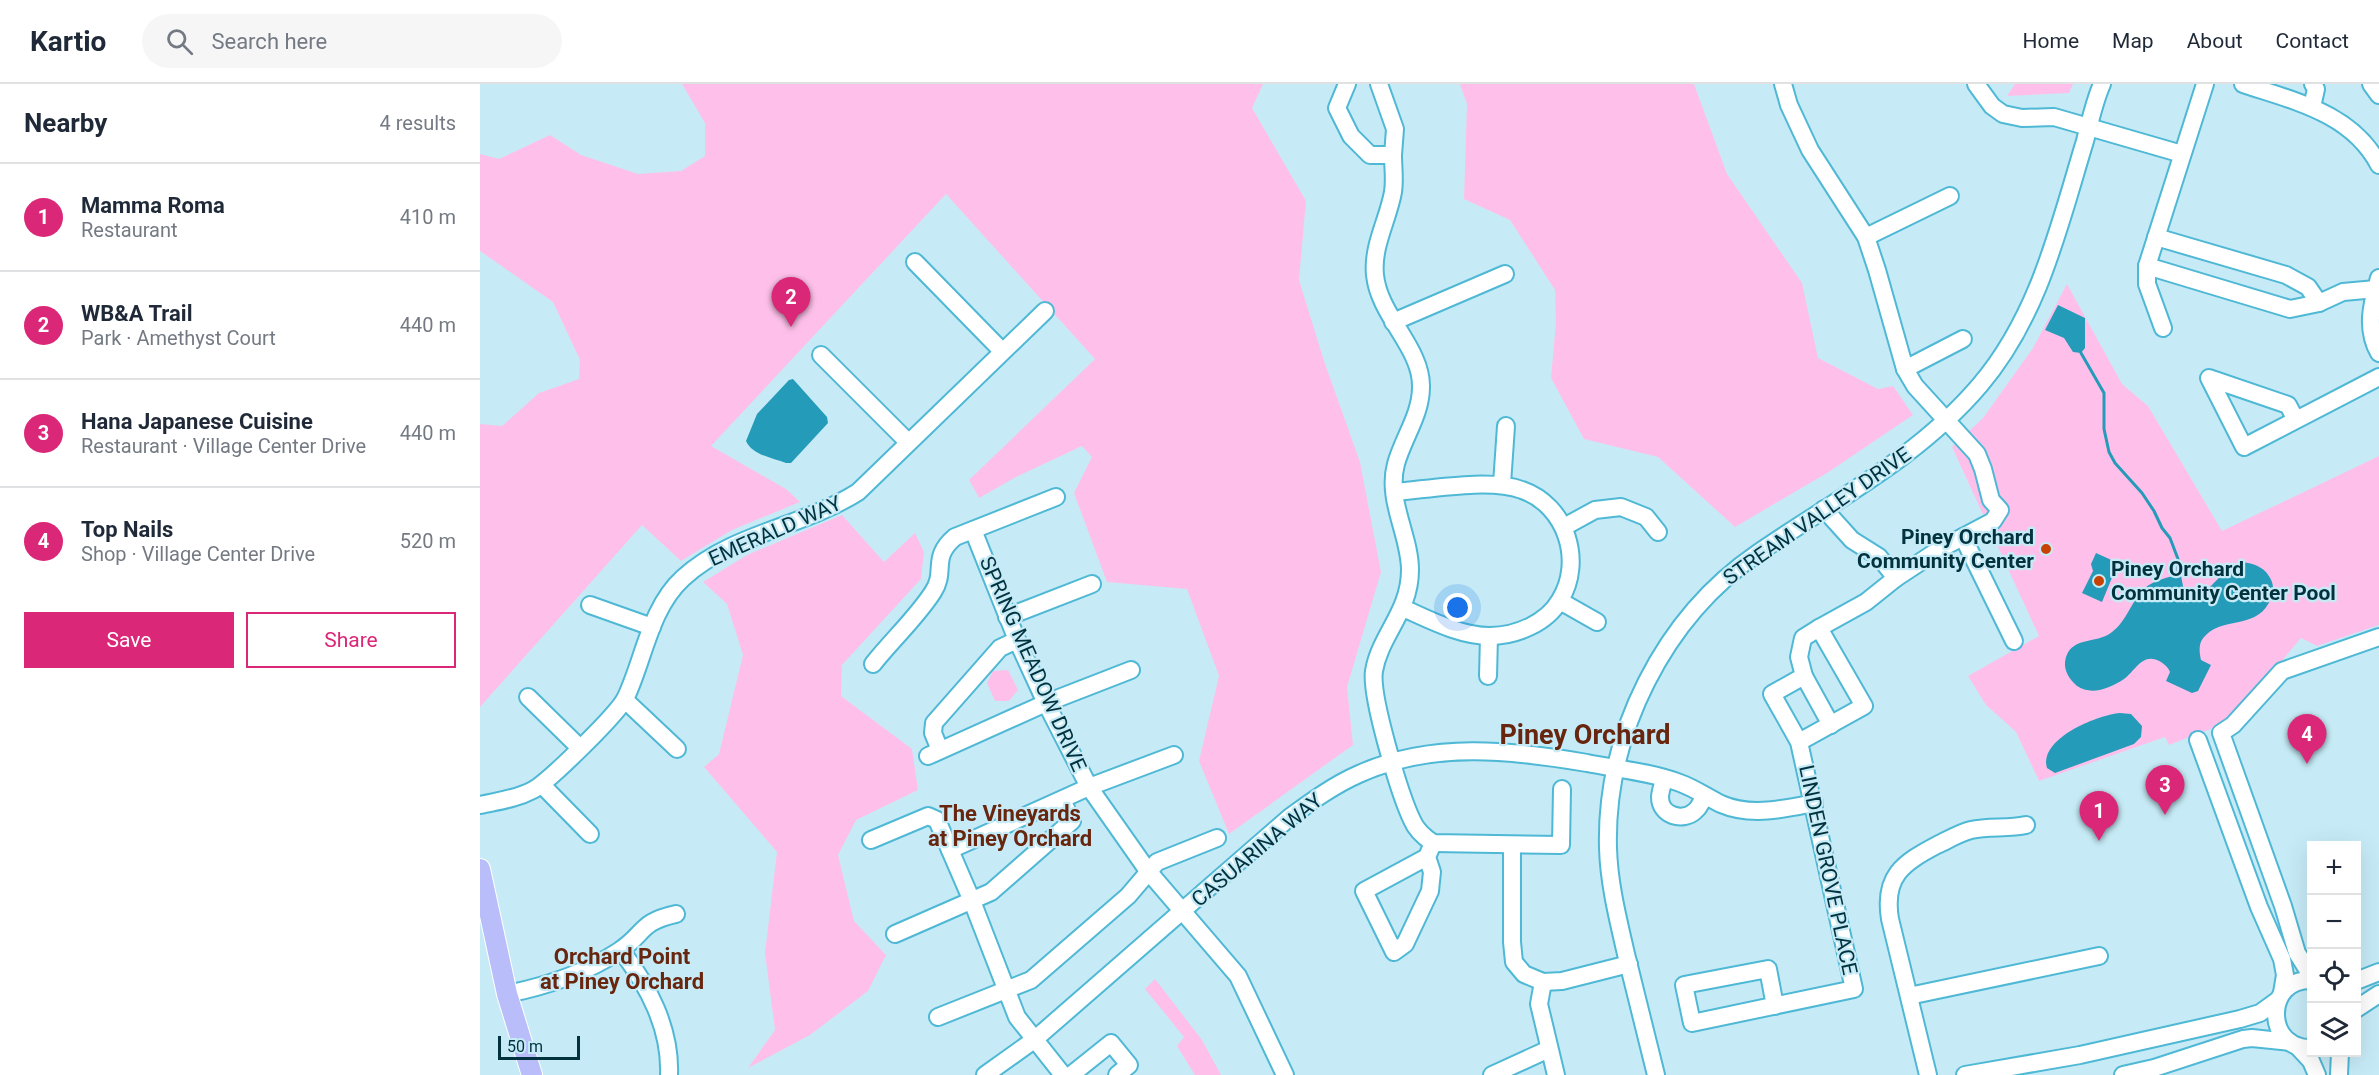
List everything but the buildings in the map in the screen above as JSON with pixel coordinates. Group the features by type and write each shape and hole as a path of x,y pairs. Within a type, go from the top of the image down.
{"main road":[{"path":"480,869 507,994 532,1075"}],"street":[{"path":"1347,84 1337,108 1351,136 1370,155 1393,155"},
{"path":"1379,84 1395,129 1393,191 1377,247 1375,274 1380,298 1416,362 1421,386 1417,411 1395,465 1398,515 1409,546 1410,573 1403,608 1381,648 1373,673 1377,704 1392,763 1412,822 1430,850 1432,872 1430,891 1405,944 1394,952 1364,891 1430,850 1512,845 1561,845 1562,789"},
{"path":"1783,84 1810,150 1866,237 1878,270 1905,369 1915,386 1977,454 1990,500 2000,510 1993,521 1940,549 1896,578 1866,602 1803,638 1799,657 1804,676 1831,725"},
{"path":"1976,84 1992,106 2003,114 2022,118 2054,117 2182,154"},
{"name":"STREAM VALLEY DRIVE","path":"1656,1075 1615,906 1608,849 1611,800 1617,768 1633,711 1646,682 1679,628 1722,581 1755,555 1913,449 1947,420 1981,383 2018,330 2046,266 2102,84"},
{"path":"2163,328 2147,284 2147,266 2205,84"},
{"path":"2243,84 2330,115 2348,128 2373,154 2379,165"},
{"path":"2312,107 2316,89 2313,84"},
{"path":"2371,84 2379,95"},
{"path":"1866,237 1950,196"},
{"path":"2156,237 2286,275 2308,287 2319,303"},
{"path":"915,262 1002,351"},
{"path":"2147,266 2290,309 2319,303 2343,292 2377,284 2369,320 2374,345 2379,353"},
{"path":"1393,322 1505,274"},
{"name":"EMERALD WAY","path":"480,805 515,798 542,785 625,700 652,627 663,604 681,580 704,562 729,547 841,503 858,492 1045,311"},
{"path":"1905,369 1963,339"},
{"path":"821,355 908,442"},
{"path":"2296,420 2288,405 2209,378 2244,447 2379,377"},
{"path":"1502,484 1506,426"},
{"path":"1395,492 1502,484 1525,490 1550,507 1564,527 1570,552 1569,580 1560,601 1540,621 1516,633 1489,636 1448,628 1403,608"},
{"path":"873,664 934,590 941,552 956,537 1056,497"},
{"path":"1564,527 1595,510 1621,507 1646,517 1658,532"},
{"path":"1824,509 1852,540 1879,557 1896,578"},
{"name":"SPRING MEADOW DRIVE","path":"973,530 1017,640 1089,787 1148,871 1238,976 1284,1075"},
{"path":"1963,537 2014,641"},
{"path":"1007,617 1092,584"},
{"path":"1560,601 1597,622"},
{"path":"590,605 652,627"},
{"name":"LINDEN GROVE PLACE","path":"1799,742 1864,706 1819,628"},
{"path":"1488,676 1489,636"},
{"path":"2307,970 2297,954 2283,906 2221,733 2233,725 2282,671 2379,637"},
{"path":"1017,640 1000,648 934,723 934,753 1046,703 1131,670"},
{"name":"LINDEN GROVE PLACE","path":"1775,1006 1768,969 1684,985 1692,1023 1775,1006 1854,989 1799,742 1772,694 1804,676"},
{"path":"528,697 580,748"},
{"path":"625,700 677,750"},
{"path":"2198,740 2256,900 2282,959 2285,975 2275,1012 2276,1023 2282,1034 2299,1046 2311,1060 2318,1075"},
{"name":"CASUARINA WAY","path":"985,1075 1034,1041 1290,817 1323,793 1360,774 1392,763 1439,753 1485,750 1536,754 1617,768 1680,783 1722,804 1747,811 1768,812 1814,803"},
{"path":"950,850 1089,787 1173,755"},
{"path":"1664,779 1660,798 1669,814 1680,818 1690,815 1698,810 1704,795"},
{"path":"542,785 590,834"},
{"path":"895,934 991,892 1072,821 1062,800"},
{"path":"871,840 928,816 937,820 1008,989 1017,1017 1063,1075"},
{"path":"1928,1075 1888,906 1889,893 1897,873 1910,860 1969,831 2026,825"},
{"path":"938,1017 1031,980 1128,896 1157,861 1217,838"},
{"path":"1512,845 1512,942 1514,962 1524,974 1543,982 1562,981 1629,964"},
{"path":"507,994 545,986 571,977 621,950 644,926 660,918 676,914"},
{"path":"621,950 642,977 657,1008 665,1035 669,1075"},
{"path":"1909,996 2099,956"},
{"path":"2361,979 2379,972"},
{"path":"1965,1075 2080,1055 2240,1019 2260,1013 2296,982 2307,979"},
{"path":"1543,982 1539,1004 1556,1075"},
{"path":"2361,1006 2379,994"},
{"path":"2123,1075 2154,1068 2243,1039 2260,1038 2299,1046"},
{"path":"1071,1075 1111,1043 1129,1065 1117,1075"},
{"path":"1492,1075 1549,1049"},
{"path":"2339,1075 2340,1057"}],"shaded area":[{"path":"682,84 1263,84 1252,108 1306,201 1299,280 1324,361 1360,462 1381,572 1347,687 1353,745 1229,834 1199,761 1219,676 1187,589 1107,582 1074,493 1092,457 1082,446 1016,477 979,498 969,480 1095,359 946,194 711,446 786,489 800,502 732,530 681,561 642,525 480,707 480,424 502,426 539,393 579,379 580,360 553,302 480,251 480,154 499,159 550,135 581,155 638,174 681,171 705,156 705,123"},
{"path":"1460,84 1694,84 1727,174 1802,283 1818,358 1878,389 1893,386 1913,415 1827,473 1735,527 1658,457 1584,439 1551,378 1556,322 1555,290 1510,220 1464,199 1467,104"},
{"path":"2015,84 2073,84 2069,93 2007,96"},
{"path":"2067,284 2122,384 2148,406 2222,531 2379,456 2379,625 2317,646 2301,638 2247,702 2221,725 2169,745 2165,737 2039,781 2016,732 1986,705 1968,676 2039,636 1952,447 1983,418 2033,348"},
{"path":"842,515 884,562 915,533 924,552 921,579 842,665 841,696 912,749 918,790 856,820 838,855 854,921 886,955 868,991 810,1035 748,1068 775,1030 765,953 777,852 704,767 719,754 743,655 727,604 703,582 747,555"},
{"path":"1008,670 1018,690 1009,701 995,701 987,683 993,671"},
{"path":"1155,979 1202,1040 1221,1075 1195,1075 1177,1046 1184,1037 1145,989"}],"water":[{"path":"2058,305 2085,318 2085,348 2081,353 2073,352 2064,338 2045,330"},
{"path":"793,379 827,417 828,423 791,463 786,463 758,453 746,441 757,414 789,380"},
{"name":"Piney Orchard Community Center Pool","path":"2096,553 2118,563 2102,602 2082,593 2093,571 2091,564"},
{"path":"2241,562 2255,565 2266,572 2273,584 2271,598 2266,608 2258,615 2214,629 2203,638 2200,647 2201,660 2211,665 2198,691 2192,693 2166,681 2169,670 2155,659 2145,660 2124,679 2101,690 2083,689 2070,678 2065,669 2065,662 2072,648 2077,644 2106,636 2112,632 2122,622 2140,593 2149,585 2178,574 2181,576 2184,591 2189,596 2198,597 2229,569"},
{"path":"2120,713 2131,714 2142,726 2141,737 2134,744 2055,773 2047,768 2047,757 2051,747 2060,738 2098,718"}],"waterway":[{"path":"2081,353 2104,393 2104,429 2109,452 2115,463 2142,493 2170,538 2178,559 2178,574"}],"place":[{"name":"WB&A Trail","path":"791,327"},
{"name":"Piney Orchard Community Center","path":"2046,549"},
{"name":"Piney Orchard Community Center Pool","path":"2099,581"},
{"name":"Top Nails","path":"2307,764"},
{"name":"Hana Japanese Cuisine","path":"2165,815"},
{"name":"Mamma Roma","path":"2099,841"}],"district":[{"name":"Piney Orchard","path":"1585,735"},
{"name":"The Vineyards at Piney Orchard","path":"1010,826"},
{"name":"Orchard Point at Piney Orchard","path":"622,968"}]}
